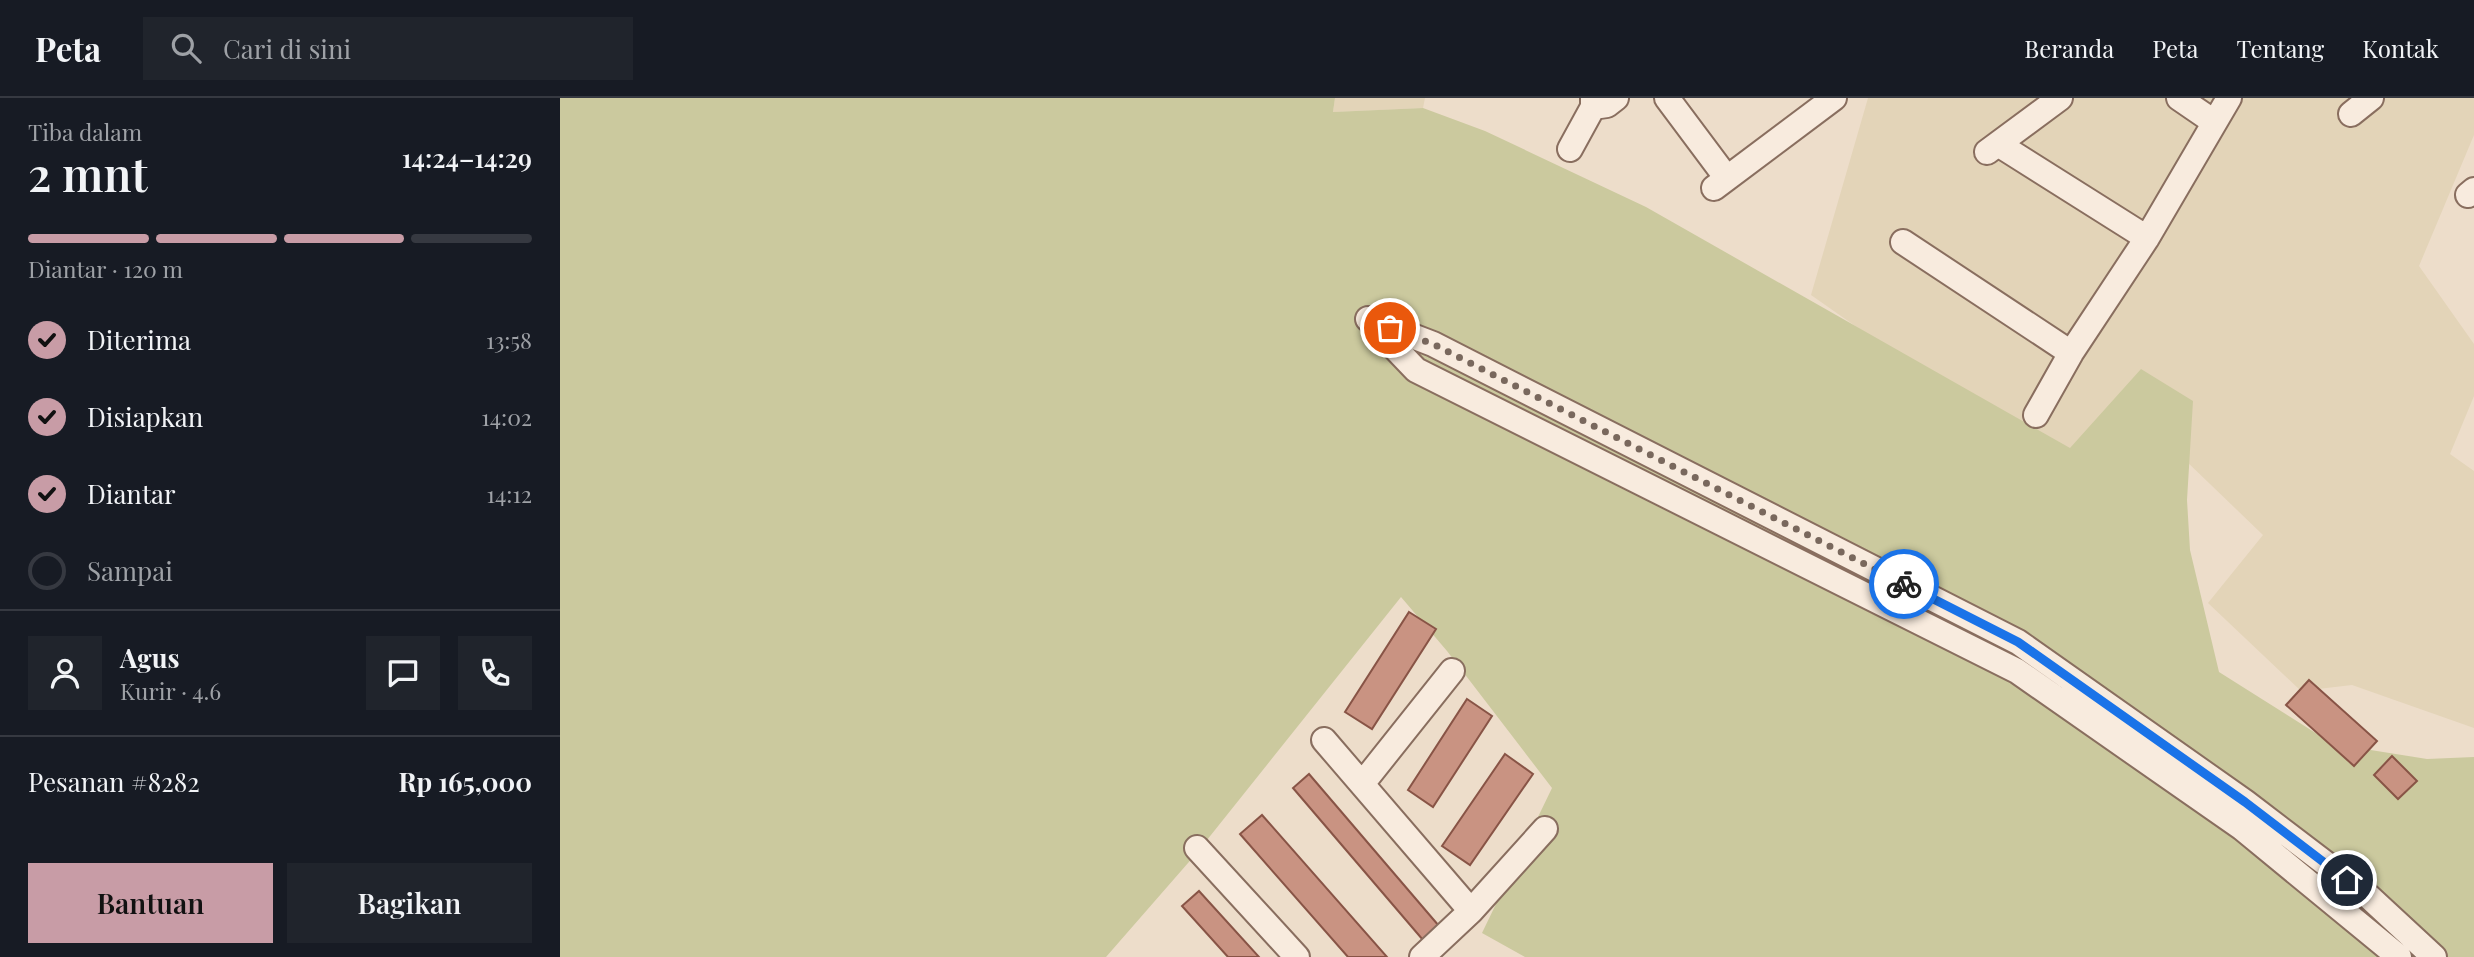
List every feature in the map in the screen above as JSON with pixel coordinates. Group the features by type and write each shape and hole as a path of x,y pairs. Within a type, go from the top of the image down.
{"street":[{"path":"1667,98 1720,182 1832,99"},
{"path":"2060,98 1992,148 2147,238"},
{"path":"2179,98 2214,122"},
{"path":"2036,415 2071,353 2147,238 2229,98"},
{"path":"2351,114 2371,98"},
{"path":"1570,149 1601,101"},
{"path":"1903,242 2071,353"},
{"path":"2399,957 2242,828 2017,671 1416,370 1368,319 1433,344 2018,642 2245,802 2367,895 2434,957"},
{"path":"1362,784 1452,671"},
{"path":"1324,740 1471,911"},
{"path":"1422,957 1471,911 1545,829"},
{"path":"1197,848 1297,957"}],"shaded area":[{"path":"560,98 1335,98 1333,112 1423,108 1485,131 1646,207 2070,448 2141,369 2193,401 2187,500 2190,550 2219,672 2333,744 2427,759 2474,757 2474,957 1525,957 1482,933 1552,788 1447,651 1401,597 1195,855 1106,957 560,957"},
{"path":"1335,98 1425,98 1423,108 1333,112"},
{"path":"1868,98 2474,98 2474,135 2419,266 2474,344 2474,396 2450,454 2474,471 2474,728 2352,685 2301,691 2208,603 2263,535 2131,408 2082,485 1811,295"}],"building":[{"path":"1409,612 1436,629 1372,729 1345,712"},
{"path":"2309,680 2377,741 2354,766 2286,705"},
{"path":"1467,699 1492,716 1433,807 1408,790"},
{"path":"1505,754 1533,774 1470,865 1442,846"},
{"path":"2392,756 2417,781 2398,799 2374,775"},
{"path":"1309,774 1439,926 1423,940 1293,788"},
{"path":"1262,815 1387,957 1348,957 1240,834"},
{"path":"1199,891 1259,957 1228,957 1182,906"}],"way so far":[{"path":"1390,328 1433,344 1904,584"}],"route":[{"path":"1904,584 2018,642 2245,802 2347,880"}]}
